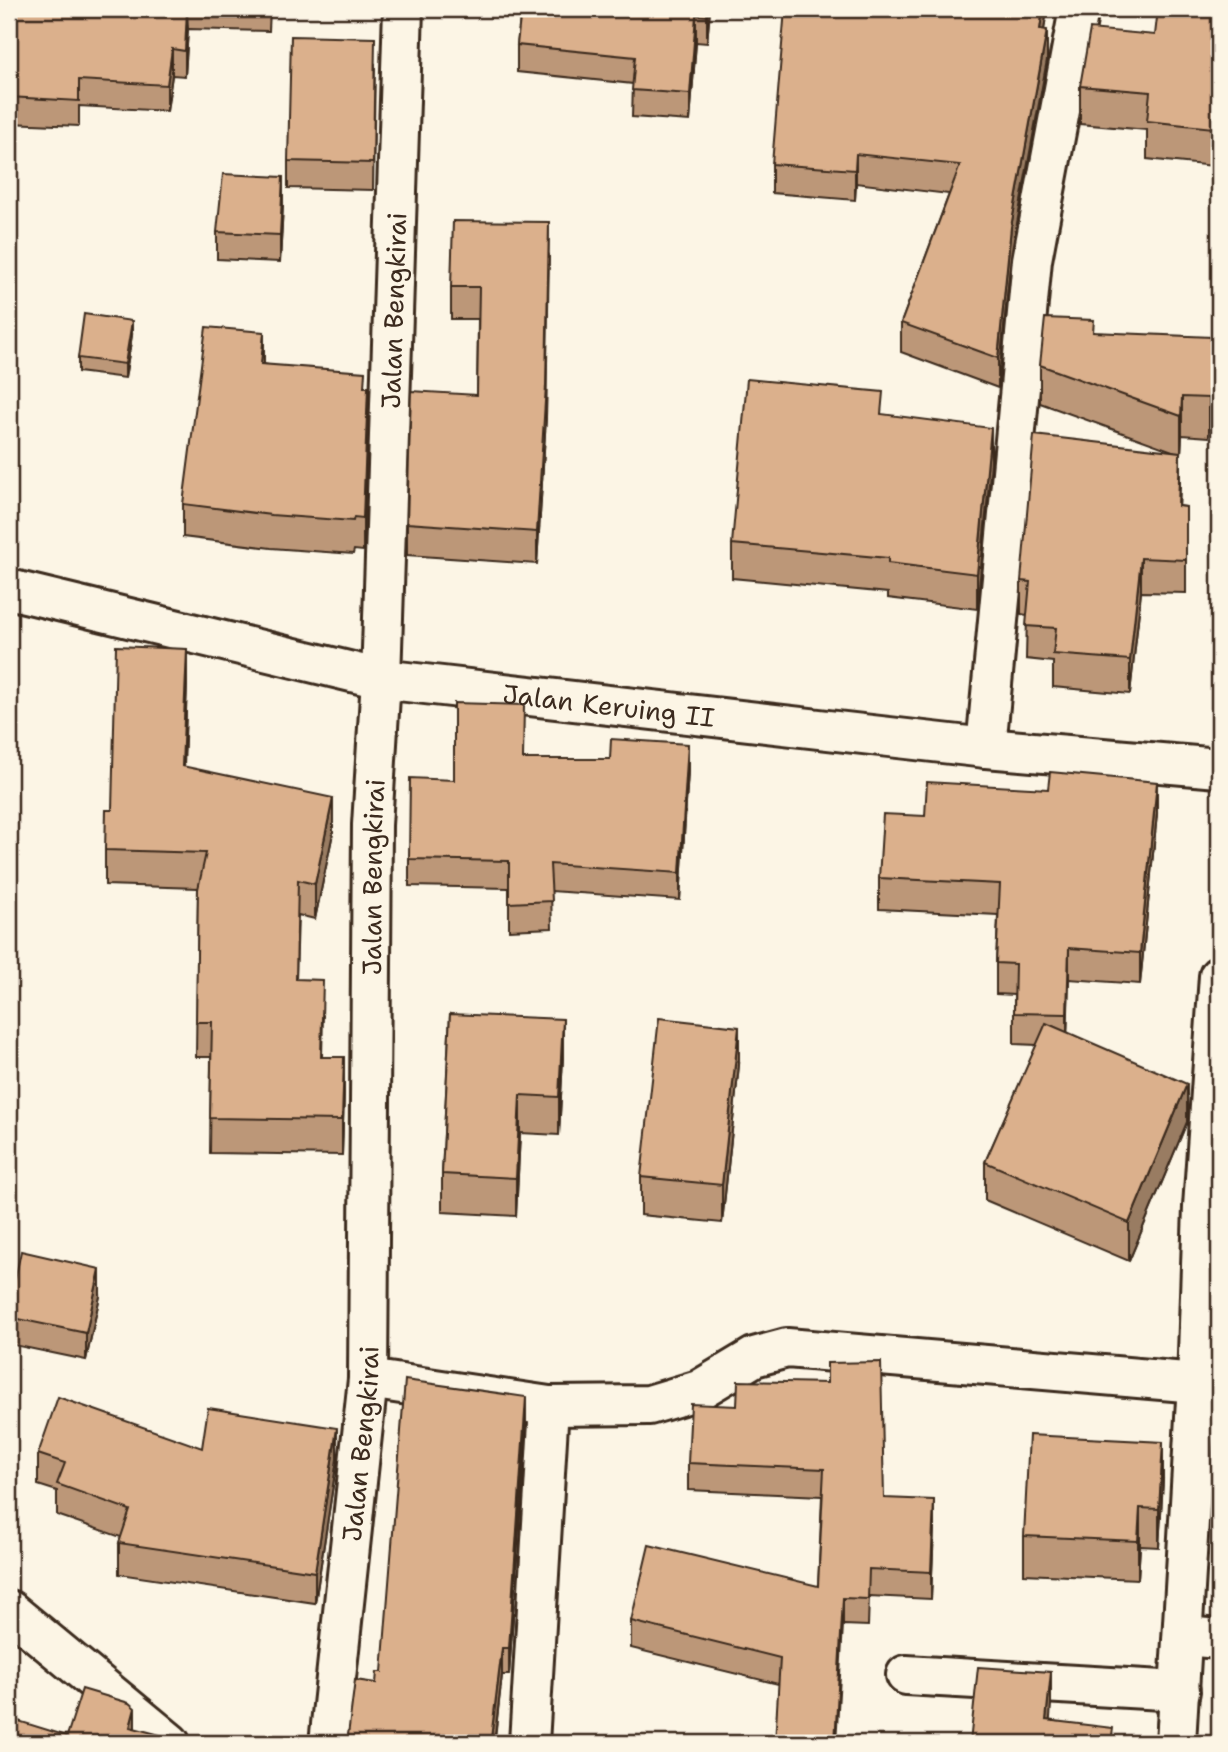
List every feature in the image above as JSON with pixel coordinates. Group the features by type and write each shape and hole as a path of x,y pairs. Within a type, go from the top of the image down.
{"street":[{"name":"Jalan Bengkirai","path":"328,1743 368,1378 372,825 381,679 403,9"},
{"path":"986,748 1032,260 1079,9"},
{"name":"Jalan Keruing II","path":"9,589 381,679 986,748 1219,768"},
{"path":"1177,1743 1180,1691 1202,1637 1197,1383 1211,1207 1219,976"},
{"path":"368,1378 549,1406 649,1405 671,1401 699,1390 754,1357 787,1348 1197,1383"},
{"path":"529,1743 549,1406"},
{"path":"9,1610 170,1743"},
{"path":"906,1675 1180,1691"}],"building":[{"path":"11,9 187,9 185,51 172,49 167,85 79,80 79,101 9,97"},
{"path":"521,9 708,9 707,16 696,15 690,94 632,90 635,57 517,45"},
{"path":"785,9 1043,9 1040,29 1047,30 1011,227 998,358 901,323 960,165 856,154 855,170 772,164"},
{"path":"1158,9 1219,9 1219,67 1213,128 1147,121 1150,92 1080,86 1090,29 1155,35"},
{"path":"291,36 375,38 373,163 288,161"},
{"path":"223,174 283,177 280,235 217,232"},
{"path":"453,221 549,222 546,385 537,532 407,523 411,391 477,395 479,287 451,287"},
{"path":"84,314 132,321 125,364 78,358"},
{"path":"1045,318 1094,320 1093,332 1212,337 1209,398 1182,397 1181,416 1040,365"},
{"path":"206,327 264,332 261,364 365,372 364,387 368,387 363,518 354,517 353,521 271,515 183,504"},
{"path":"747,379 883,392 881,414 991,428 977,574 888,563 888,558 732,544"},
{"path":"1034,435 1180,452 1178,506 1186,507 1186,560 1141,558 1130,660 1053,654 1056,628 1026,626 1030,582 1021,581"},
{"path":"116,646 187,649 182,766 333,798 315,884 298,880 296,979 323,980 321,1057 344,1057 342,1120 210,1118 212,1022 196,1022 198,889 206,853 105,850 106,810 112,810"},
{"path":"454,703 524,705 523,759 610,759 611,739 688,744 680,873 550,864 552,901 509,903 509,861 409,859 410,778 454,780"},
{"path":"1050,772 1157,782 1140,953 1069,948 1067,1014 1014,1013 1015,964 996,963 1000,884 879,878 883,814 925,816 927,782 1048,789"},
{"path":"450,1014 563,1019 559,1097 520,1095 516,1178 442,1174"},
{"path":"659,1018 739,1027 722,1185 641,1177"},
{"path":"1046,1023 1187,1084 1129,1223 985,1162"},
{"path":"21,1251 100,1269 86,1333 9,1317"},
{"path":"881,1362 884,1498 934,1500 931,1572 869,1569 868,1599 843,1598 835,1743 775,1743 780,1658 631,1621 649,1545 818,1586 824,1469 688,1463 691,1404 737,1406 738,1381 827,1383 827,1363"},
{"path":"405,1380 526,1397 509,1648 502,1648 491,1738 517,1740 517,1743 347,1743 355,1680 376,1683 377,1672 382,1672"},
{"path":"58,1397 202,1448 208,1408 337,1428 315,1572 119,1543 130,1510 57,1484 65,1463 38,1454"},
{"path":"1029,1435 1163,1442 1159,1509 1140,1508 1138,1541 1024,1536"},
{"path":"978,1667 1051,1672 1046,1720 1113,1728 1111,1743 970,1743"},
{"path":"82,1689 129,1703 135,1708 130,1727 179,1740 178,1743 9,1743 9,1718 67,1736"}]}
